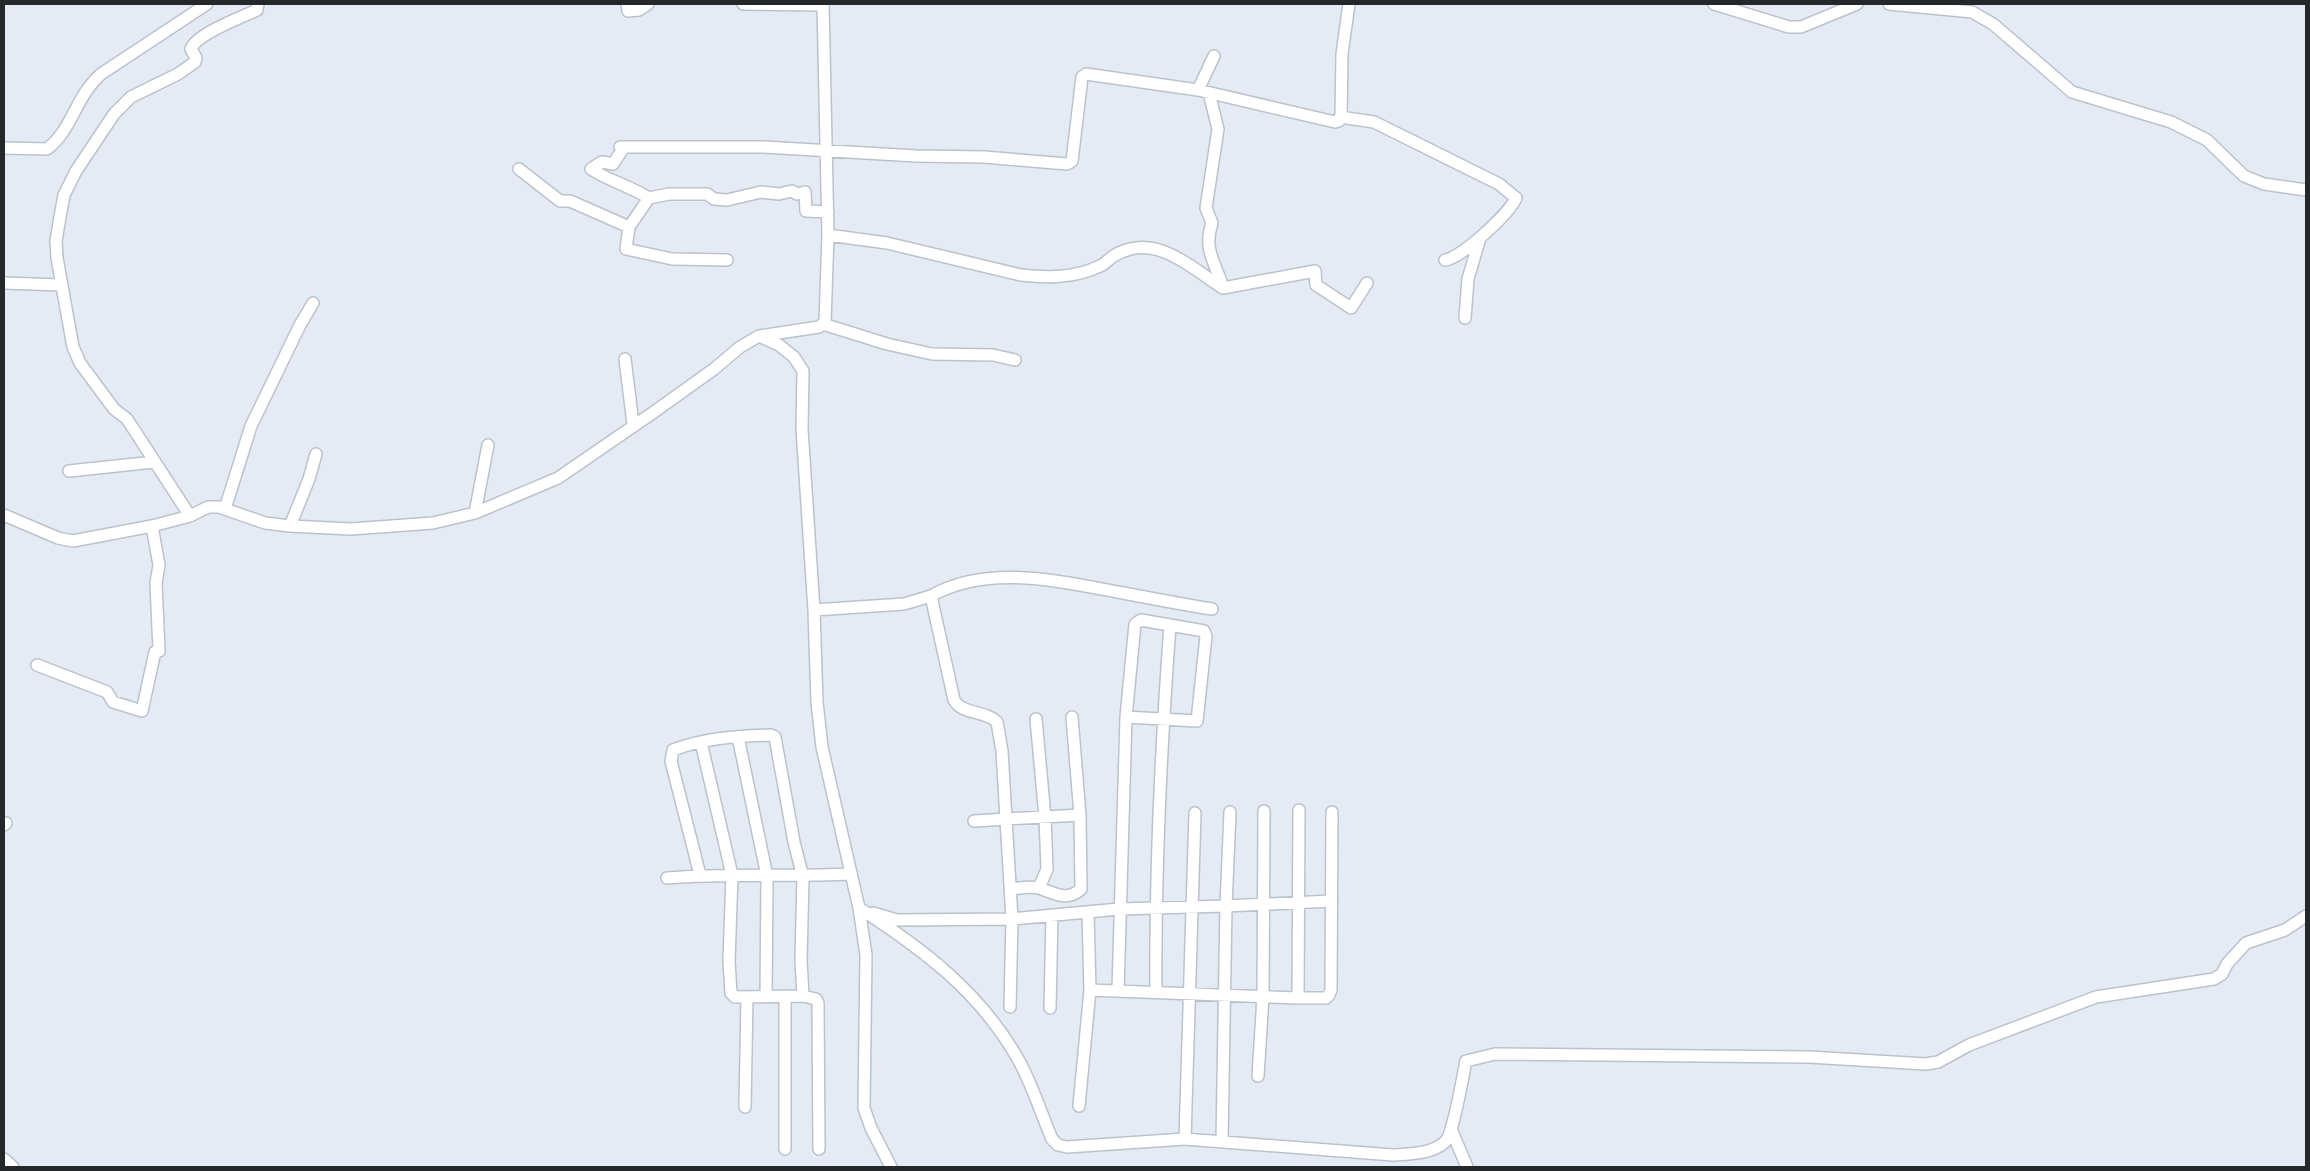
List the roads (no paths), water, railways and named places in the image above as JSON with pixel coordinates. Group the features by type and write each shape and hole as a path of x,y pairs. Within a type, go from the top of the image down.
{"street":[{"path":"4,148 47,150 69,123 79,100 88,86 102,74 207,4"},
{"path":"190,516 127,419 114,410 80,363 73,347 61,285 56,241 64,195 76,171 114,114 131,97 178,74 195,62 196,58 191,49 195,43 222,26 256,10 258,4"},
{"path":"627,4 628,11 639,10 648,4"},
{"path":"743,4 823,4 828,212 826,319 823,324"},
{"path":"828,212 806,211 805,192 797,194 792,191 779,194 761,192 727,200 714,199 707,194 669,194 649,198 630,186 603,176 591,169 602,162 613,164 622,147 764,147 916,156 984,157 1067,164 1072,161 1083,75 1089,74 1204,91 1336,122 1340,117 1342,54 1349,4"},
{"path":"1714,4 1789,27 1801,27 1857,4"},
{"path":"1889,4 1972,12 1993,24 2072,92 2171,122 2207,140 2244,176 2264,184 2306,190"},
{"path":"1214,56 1204,91 1218,128 1206,208 1212,223 1207,237 1208,247 1217,267 1223,288"},
{"path":"1340,117 1374,122 1506,187 1516,198 1513,205 1480,238 1463,252 1445,260"},
{"path":"519,169 560,201 570,201 629,227"},
{"path":"649,198 629,227 626,249 672,259 728,260"},
{"path":"828,235 887,243 1022,275 1040,277 1071,276 1103,265 1121,251 1149,248 1175,257 1223,288 1314,271 1316,285 1350,308 1367,283"},
{"path":"1465,318 1468,279 1480,238"},
{"path":"4,283 61,285"},
{"path":"225,508 251,426 296,333 313,303"},
{"path":"4,515 58,538 73,541 152,526 190,516 208,508 225,508 265,523 290,526 352,529 433,523 475,513 558,478 714,369 740,347 759,336 823,324 887,344 932,354 993,355 1015,360"},
{"path":"759,336 779,345 794,357 804,371 802,429 814,610 817,702 822,747 860,908 866,955 864,1108 871,1128 892,1167"},
{"path":"625,359 633,424"},
{"path":"475,513 488,445"},
{"path":"290,526 309,479 316,454"},
{"path":"69,472 154,462"},
{"path":"37,665 107,692 113,702 142,711 155,652 159,651 156,582 159,565 152,526"},
{"path":"814,610 904,604 931,596 940,591 981,580 1021,578 1063,582 1212,610"},
{"path":"931,596 954,700 962,708 988,715 997,722 1002,751 1011,889 1010,1007"},
{"path":"1118,990 1126,717 1136,622 1141,620 1201,629 1206,636 1196,721 1126,717"},
{"path":"1156,991 1156,908 1163,720 1170,625"},
{"path":"1011,889 1039,888 1058,896 1076,893 1081,889 1080,815 1072,717"},
{"path":"1036,718 1045,817 1047,869 1039,888"},
{"path":"700,876 671,761 671,754 673,750 701,742 771,734 777,740 794,842 803,877 801,960 803,996"},
{"path":"738,737 767,876 766,997"},
{"path":"701,742 732,876 729,961 731,993 735,997 747,998 803,996 816,999 818,1003 819,1150"},
{"path":"1298,998 1299,810"},
{"path":"1258,1076 1263,996 1262,903 1264,811"},
{"path":"1222,1140 1226,906 1230,812"},
{"path":"1090,990 1326,998 1331,990 1332,812"},
{"path":"1184,1139 1195,813"},
{"path":"974,822 1080,815"},
{"path":"667,878 700,876 803,877 851,874"},
{"path":"860,908 897,920 1012,919 1119,910 1331,901"},
{"path":"860,908 911,942 956,979 975,1000 1018,1060 1052,1139 1058,1145 1184,1139 1222,1140 1400,1154 1414,1154 1435,1148 1445,1142 1451,1129 1466,1061 1471,1058 1495,1054 1810,1057 1934,1063 1969,1045 2096,997 2214,979 2222,974 2227,964 2246,943 2285,930 2306,916"},
{"path":"1079,1106 1090,990 1088,914"},
{"path":"1050,1008 1052,915"},
{"path":"785,1149 786,996"},
{"path":"744,1107 747,998"},
{"path":"1451,1129 1467,1167"},
{"path":"4,1159 13,1167"}]}
